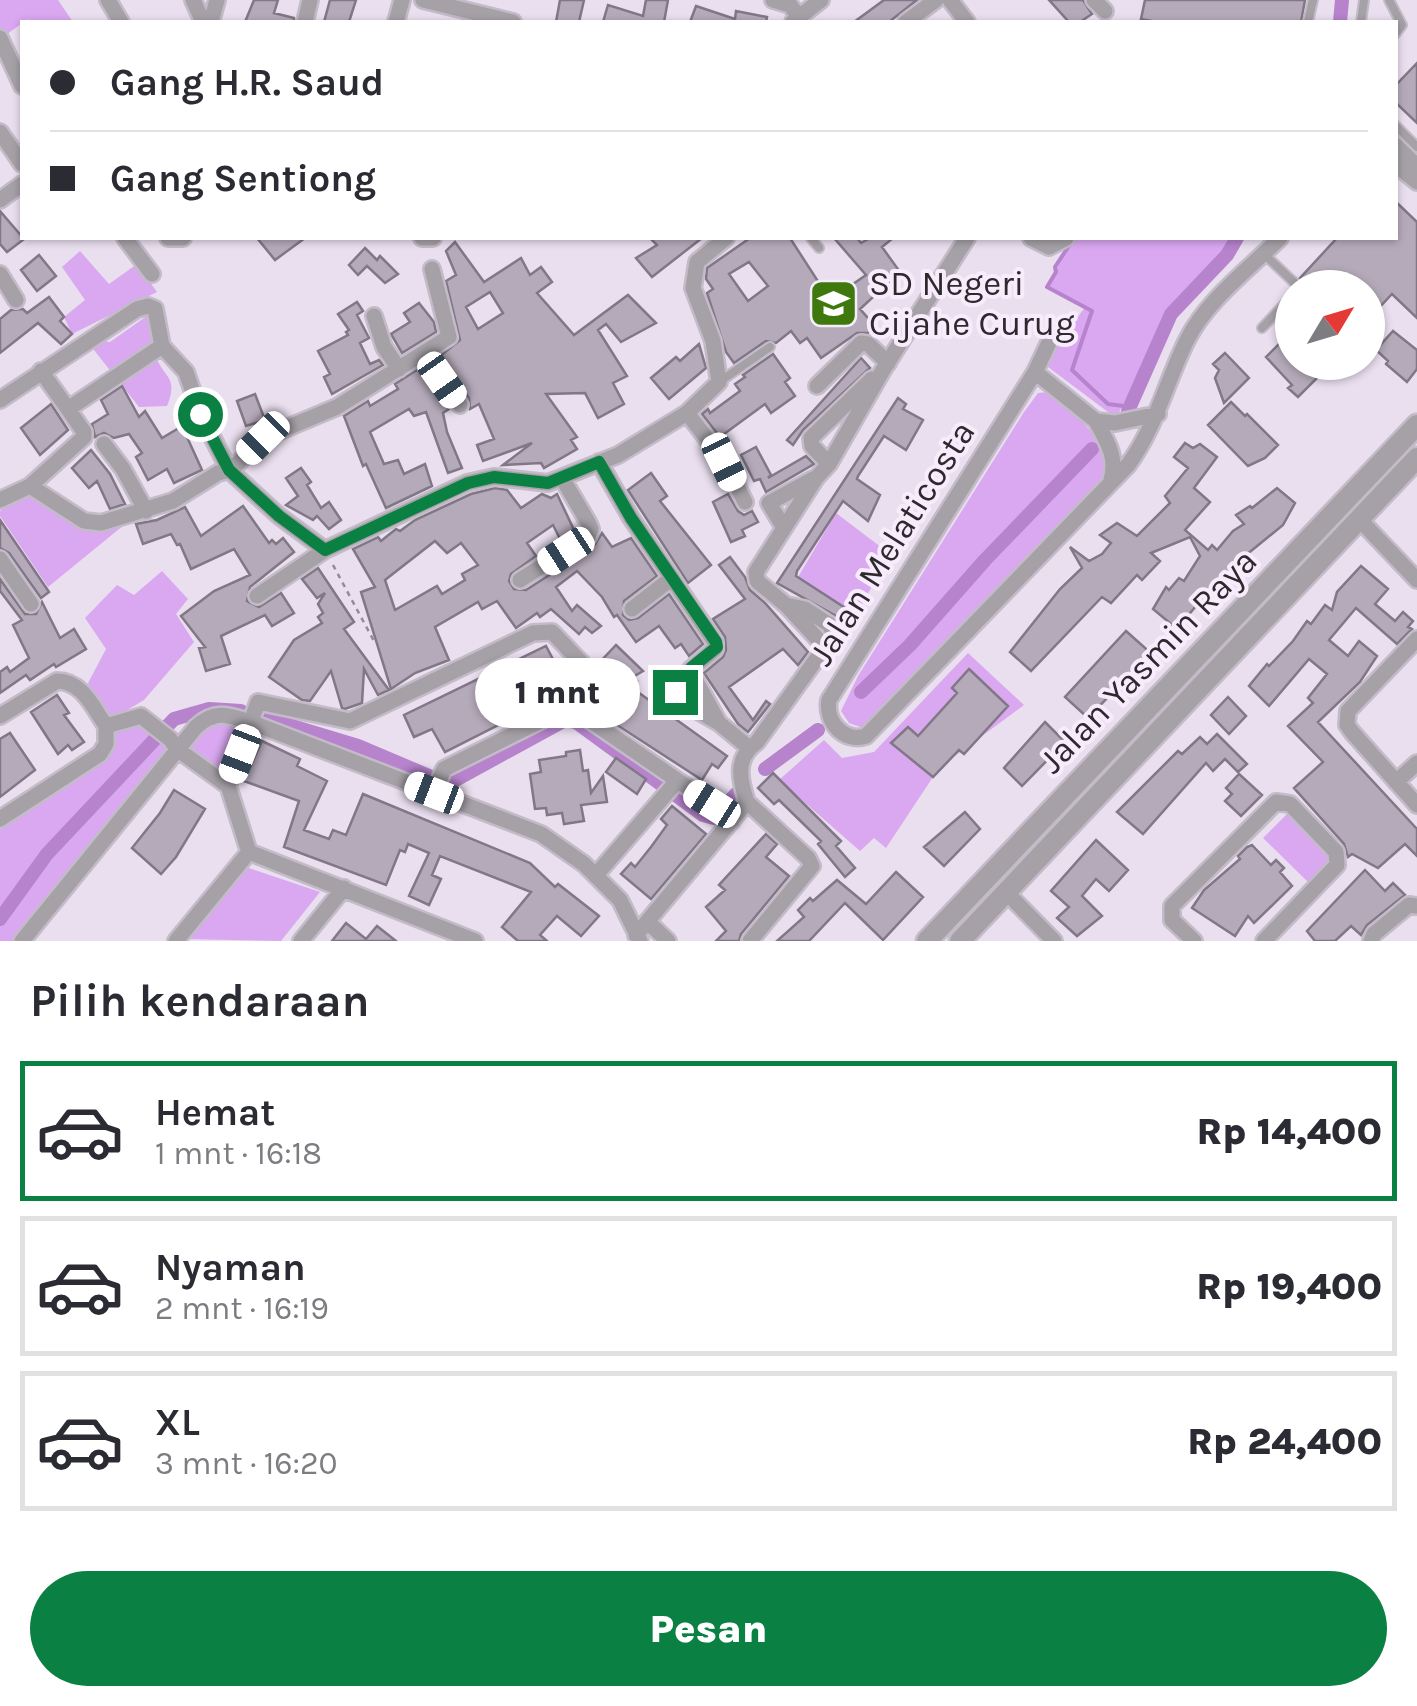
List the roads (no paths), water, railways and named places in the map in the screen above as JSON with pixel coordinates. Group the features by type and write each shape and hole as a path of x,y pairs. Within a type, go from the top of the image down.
{"street":[{"path":"423,0 505,20"},
{"path":"773,0 790,5 796,20 820,0"},
{"path":"909,20 936,0"},
{"path":"950,0 965,20"},
{"path":"1,40 20,82"},
{"path":"0,132 20,161"},
{"path":"1409,161 1417,182"},
{"path":"126,240 152,274"},
{"path":"257,596 325,550 468,483 494,477 548,483 618,455 688,413 719,382 713,341 693,288 697,262 724,240"},
{"path":"750,941 812,866 747,802 739,772 748,748 757,742 826,647 754,576 816,478 829,464 962,240"},
{"path":"1035,240 1049,247 1062,240"},
{"name":"Jalan Melaticosta","path":"1054,332 1035,372 829,700 829,717 838,731 852,738 866,736 1110,484 1141,447 1192,330 1278,240"},
{"path":"30,486 84,521 115,521 173,500 218,472 230,470 263,438 337,407 449,336 432,268"},
{"path":"0,274 16,300"},
{"path":"0,400 137,309 155,309 162,346 186,372 200,414 230,470 279,516 325,550"},
{"path":"374,316 384,347 399,368"},
{"path":"817,386 861,343 868,344 885,367"},
{"path":"68,409 162,346"},
{"path":"424,355 460,406"},
{"path":"829,464 812,446 811,438 885,367"},
{"path":"0,500 30,486 84,437 41,372"},
{"path":"1035,372 1096,421 1112,454 1110,484"},
{"path":"688,413 724,462 745,502"},
{"path":"1096,421 1114,422 1158,414"},
{"name":"Jalan Yasmin Raya","path":"927,941 1417,426"},
{"path":"104,444 146,510"},
{"name":"Jalan Yasmin Raya","path":"960,941 1417,458"},
{"path":"599,462 631,518 717,647 690,672 674,697 719,723 748,748"},
{"path":"1372,473 1388,488"},
{"path":"520,580 588,536 588,522 562,478"},
{"path":"784,528 769,504 816,478"},
{"path":"1343,503 1417,580"},
{"path":"0,558 31,604"},
{"path":"632,609 672,578"},
{"path":"228,786 257,704 350,721 533,633 552,632 597,683 590,696 444,769 436,786"},
{"path":"1417,640 1348,711 1346,719 1352,732 1417,806"},
{"path":"690,672 719,723"},
{"path":"0,716 63,681 80,690 106,726 106,744 100,754 0,819"},
{"path":"572,708 672,788 712,804 730,819"},
{"path":"22,941 172,743 213,714 228,714 436,786 542,834 596,875 620,900 638,938 747,802"},
{"path":"106,726 142,716 228,786 249,852"},
{"path":"1396,782 1417,763"},
{"path":"596,875 672,788"},
{"path":"1194,941 1172,920 1172,906 1276,802 1282,801 1290,804 1336,852 1338,859 1337,865 1264,941"},
{"path":"249,852 344,888 434,934 475,941"},
{"path":"176,941 249,852"},
{"path":"301,941 344,888"},
{"path":"1006,892 1054,941"},
{"path":"1372,941 1374,934 1409,905 1417,906"},
{"path":"650,923 668,941"}],"lane":[{"path":"1389,0 1402,25 1398,30"},
{"path":"1398,133 1409,161"},
{"path":"813,240 820,248"},
{"path":"1264,254 1281,270"},
{"path":"1262,328 1275,314"},
{"path":"719,382 770,347"}],"waterway":[{"path":"1340,20 1342,0"},
{"path":"1073,240 1047,287 1092,311 1072,370 1108,404 1131,407"},
{"path":"1128,411 1171,314 1227,255 1236,240"},
{"path":"861,692 910,645 1092,449"},
{"path":"0,919 47,854 174,719 209,709 241,711"},
{"path":"252,714 358,746 448,784 565,720 576,722 703,815 714,818 736,794"},
{"path":"765,769 818,730"}],"place":[{"name":"SD Negeri Cijahe Curug","path":"834,303"}]}
